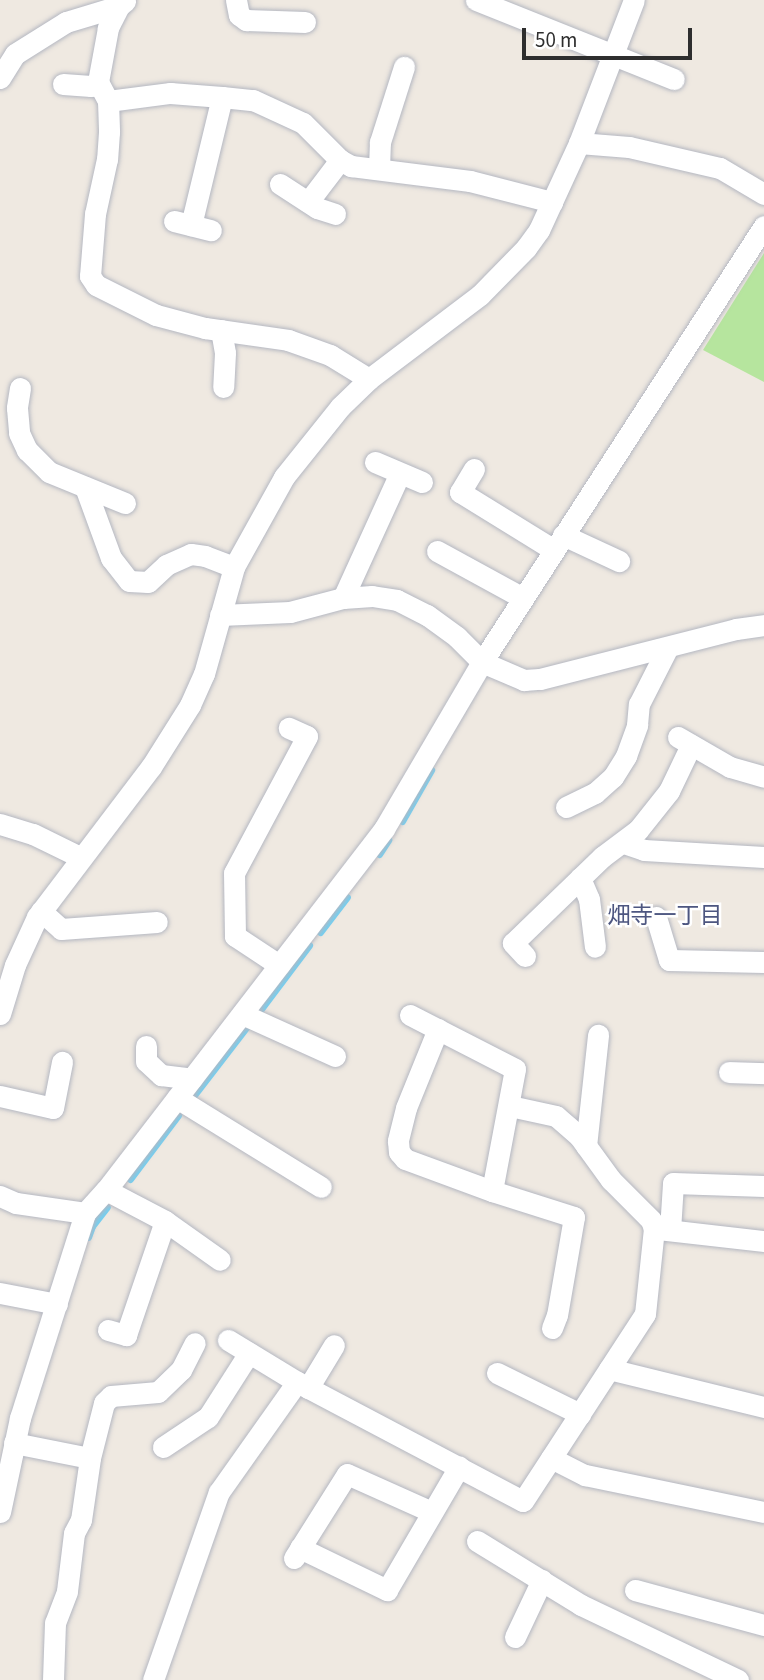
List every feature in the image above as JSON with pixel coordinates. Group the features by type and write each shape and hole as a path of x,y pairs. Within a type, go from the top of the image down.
{"street":[{"path":"236,0 239,15 247,20 305,22"},
{"path":"476,0 513,7 674,79"},
{"path":"0,1014 15,965 41,911 176,731 204,674 234,567 284,477 340,407 369,379 480,295 526,248 552,202 579,143 634,0"},
{"path":"0,78 15,54 66,22 123,3"},
{"path":"123,3 108,28 98,82 108,101 107,159 94,214 90,276 96,285 156,315 220,330 288,340 330,355 369,379"},
{"path":"379,169 380,142 404,67"},
{"path":"62,84 91,86 98,82"},
{"path":"108,101 170,93 253,100 303,123 340,160 351,166 470,181 552,202"},
{"path":"192,225 222,97"},
{"path":"579,143 629,147 720,168 764,194"},
{"path":"307,202 340,160"},
{"path":"280,184 307,202 335,214"},
{"path":"0,1512 15,1443 10,1416 57,1304 85,1213 106,1190 384,829 482,662 764,226"},
{"path":"220,330 225,353 223,387"},
{"path":"20,388 17,408 19,433 27,450 49,472 125,503"},
{"path":"375,462 422,482"},
{"path":"474,469 460,492 558,543 619,561"},
{"path":"344,598 400,473"},
{"path":"85,487 111,558 129,581 148,582 166,565 191,554 205,556 234,567"},
{"path":"437,551 523,598"},
{"path":"220,615 290,612 344,598 372,596 397,600 427,615 457,637 482,662 524,680 540,679 736,629 764,625"},
{"path":"566,807 595,793 613,777 626,756 637,725 639,704 668,646"},
{"path":"279,965 235,936 234,873 307,736 289,728"},
{"path":"525,956 513,943 602,857 624,843 658,807 684,741 730,767 764,777"},
{"path":"0,824 33,834 80,857"},
{"path":"624,843 644,850 764,857"},
{"path":"580,878 589,899 595,947"},
{"path":"41,911 61,929 157,922"},
{"path":"656,917 669,960 764,962"},
{"path":"242,1014 335,1056"},
{"path":"410,1014 515,1069 492,1191"},
{"path":"438,1029 406,1108 398,1141 399,1152 405,1159 492,1191 574,1216 558,1315 552,1328"},
{"path":"586,1146 598,1035"},
{"path":"146,1046 146,1061 162,1074 192,1079"},
{"path":"0,1096 53,1108 62,1062"},
{"path":"729,1072 764,1073"},
{"path":"177,1098 321,1187"},
{"path":"510,1106 556,1116 586,1146 611,1180 662,1230 764,1241"},
{"path":"228,1340 302,1385 523,1501 645,1314 673,1183 764,1186"},
{"path":"106,1190 165,1222 220,1260"},
{"path":"0,1196 16,1203 85,1213"},
{"path":"108,1330 126,1335 165,1222"},
{"path":"0,1293 57,1304"},
{"path":"52,1680 55,1623 67,1591 74,1533 81,1520 90,1458 104,1403 111,1396 158,1392 181,1370 195,1343"},
{"path":"153,1680 234,1453 302,1385 334,1345"},
{"path":"163,1447 208,1417 249,1353"},
{"path":"609,1369 764,1407"},
{"path":"498,1373 579,1414"},
{"path":"15,1443 90,1458"},
{"path":"551,1458 585,1475 764,1512"},
{"path":"432,1512 347,1474 297,1553 387,1590 459,1467"},
{"path":"477,1541 581,1605 738,1680"},
{"path":"515,1637 542,1580"},
{"path":"635,1590 764,1625"}],"green space":[{"path":"764,253 764,382 703,350"}],"waterway":[{"path":"402,821 431,770"},
{"path":"379,854 388,840"},
{"path":"320,932 347,897"},
{"path":"261,1009 309,945"},
{"path":"194,1095 248,1025"},
{"path":"130,1179 178,1115"},
{"path":"88,1237 92,1226 107,1207"}],"district":[{"name":"畑寺一丁目","path":"665,916"}]}
